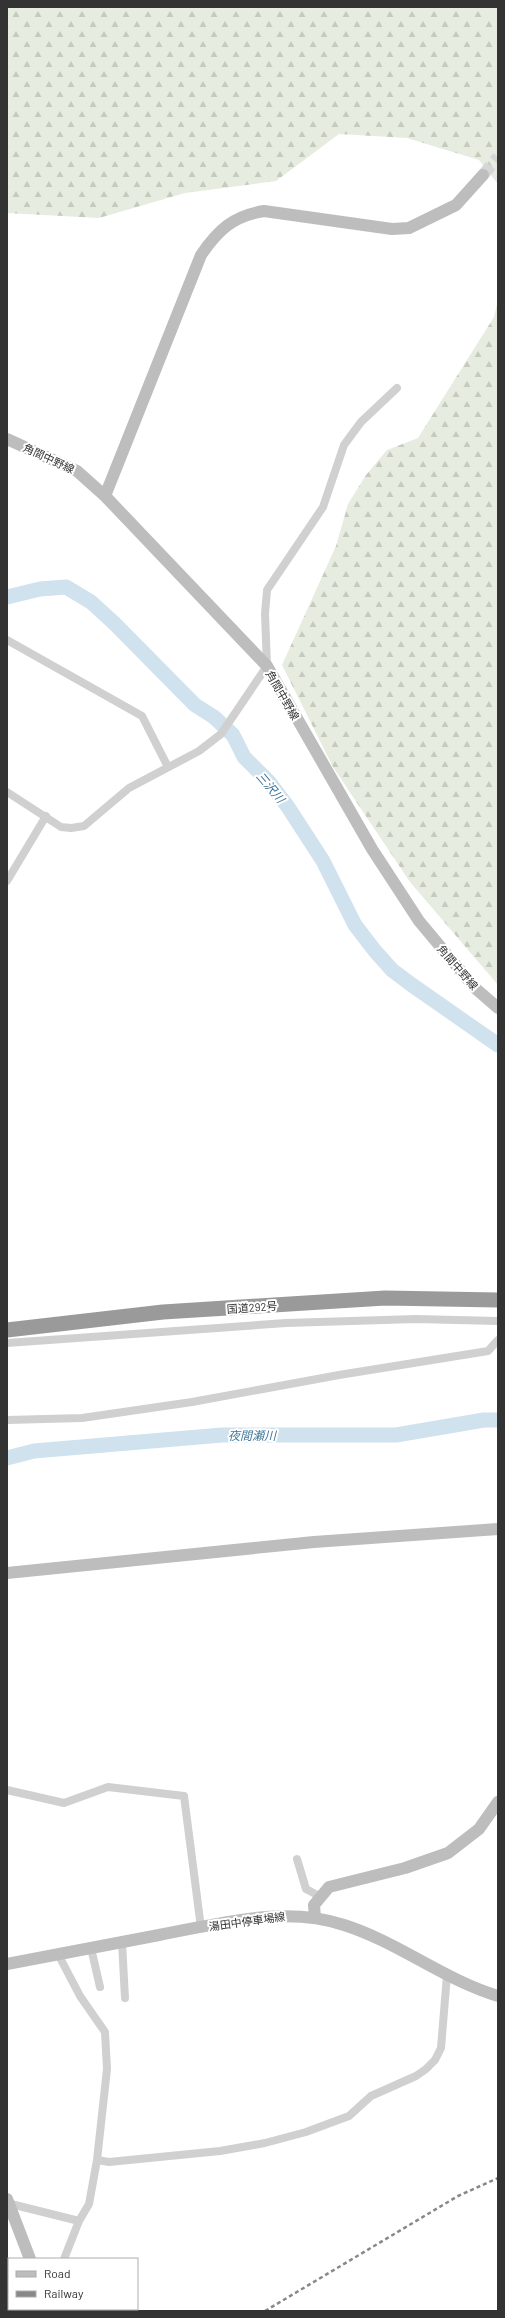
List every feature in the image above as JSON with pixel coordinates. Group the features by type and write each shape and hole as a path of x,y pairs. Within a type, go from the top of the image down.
{"highway":[{"name":"国道292号","path":"7,1330 163,1312 385,1298 498,1300"}],"street":[{"path":"105,496 198,262 214,236 236,219 251,213 264,211 392,229 409,228 456,205 483,175"},
{"path":"7,792 61,827 71,828 84,826 129,788 199,751 217,738 267,666 264,614 267,590 323,507 344,445 361,422 396,388"},
{"name":"角間中野線","path":"7,439 77,471 105,496 267,666 372,849 419,921 475,988 498,1008"},
{"path":"7,640 142,716 168,767"},
{"path":"7,881 46,816"},
{"path":"7,1343 286,1323 416,1319 498,1321"},
{"path":"7,1420 82,1418 192,1402 339,1375 488,1351 498,1340"},
{"path":"7,1573 314,1542 498,1529"},
{"path":"7,1790 64,1803 108,1787 184,1796 200,1928"},
{"path":"316,1918 314,1904 329,1887 405,1868 448,1853 479,1829 498,1802"},
{"path":"297,1859 306,1889 321,1897"},
{"name":"湯田中停車場線","path":"7,1964 200,1928 266,1917 290,1915 316,1918 345,1925 393,1947 475,1989 498,1996"},
{"path":"122,1942 125,1998"},
{"path":"91,1948 100,1987"},
{"path":"58,1954 80,1996 105,2032 107,2069 97,2160 89,2204 79,2221 64,2258"},
{"path":"97,2160 109,2162 220,2151 286,2138 349,2116 371,2096 416,2076 435,2060 441,2048 447,1975"},
{"path":"8,2202 79,2221"},
{"path":"8,2202 30,2258"}],"green space":[{"path":"7,7 498,7 498,184 479,160 407,138 339,134 276,181 185,193 99,218 7,213"},
{"path":"498,300 498,985 410,882 333,767 282,665 336,546 348,504 366,475 387,450 418,438 494,317"}],"waterway":[{"name":"三沢川","path":"7,597 40,589 66,587 91,602 114,623 195,705 214,717 233,735 244,757 269,782 288,807 323,861 355,925 392,970 498,1045"},
{"name":"夜間瀬川","path":"7,1458 34,1451 222,1435 396,1435 484,1420 498,1420"}],"tunnel":[{"path":"483,175 498,157"}],"railway":[{"path":"265,2311 458,2196 498,2178"}]}
